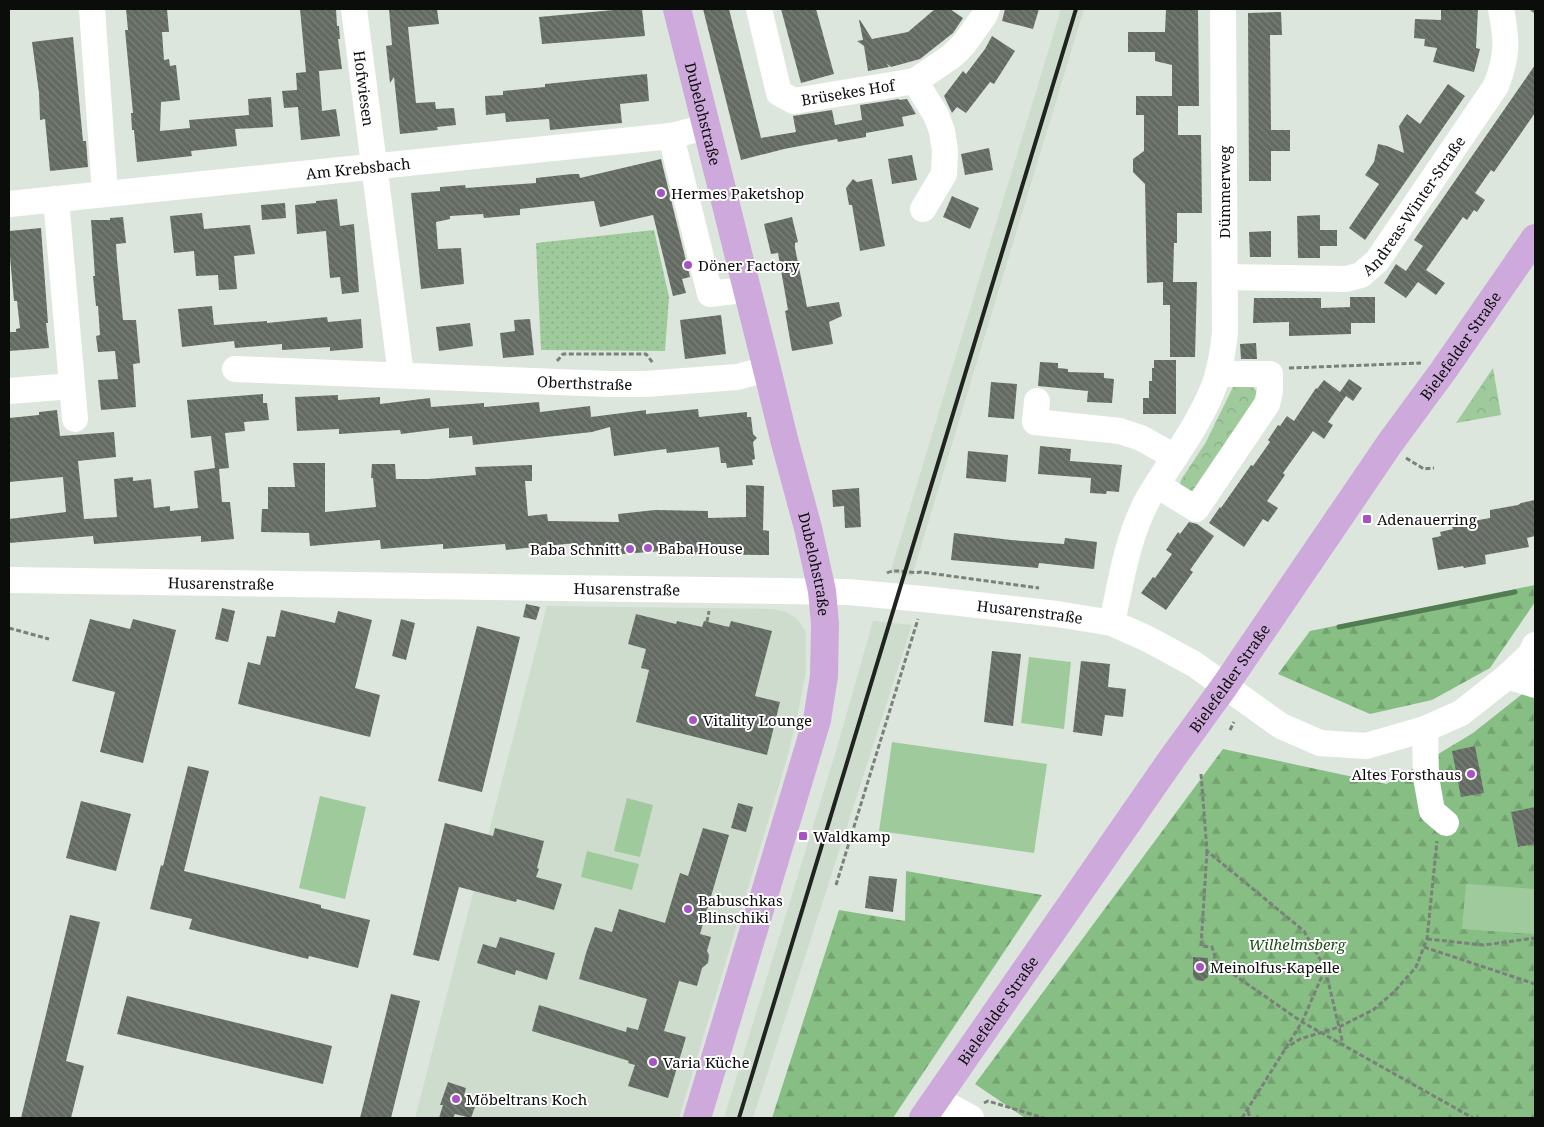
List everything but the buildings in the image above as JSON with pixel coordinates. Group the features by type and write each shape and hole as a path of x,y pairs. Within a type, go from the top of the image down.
{"main road":[{"name":"Dubelohstraße","path":"677,9 808,528 822,592 825,624 824,676 817,720 697,1118"},
{"name":"Bielefelder Straße","path":"946,1112 1165,768 1224,687 1390,443 1443,371 1535,238"}],"street":[{"path":"92,9 105,193"},
{"name":"Hofwiesen","path":"354,9 374,167"},
{"name":"Brüsekes Hof","path":"759,9 779,93 794,101 915,81 952,56 964,44 987,9"},
{"name":"Dümmerweg","path":"1112,623 1128,546 1141,515 1198,418 1212,391 1218,374 1225,332 1223,9"},
{"name":"Andreas-Winter-Straße","path":"1225,277 1346,279 1360,275 1377,261 1488,101 1496,86 1503,68 1506,39 1501,9"},
{"name":"Brüsekes Hof","path":"915,81 936,115 942,131 945,151 944,174 923,209"},
{"name":"Am Krebsbach","path":"9,204 671,136 706,127"},
{"path":"671,136 710,294 747,288"},
{"path":"374,167 401,375"},
{"path":"56,199 75,418"},
{"name":"Oberthstraße","path":"235,369 401,375 552,374 610,384 737,377 768,369"},
{"path":"1157,485 1196,510 1267,404 1270,392 1270,374 1218,374"},
{"path":"9,391 72,386"},
{"path":"1036,401 1035,422 1120,430 1141,438 1175,456"},
{"name":"Husarenstraße","path":"9,580 848,592 920,598 1057,614 1112,623 1148,639 1194,664 1224,687"},
{"path":"1224,687 1281,726 1320,742 1366,746 1426,730 1460,714 1508,676 1530,655 1535,645"},
{"path":"1508,676 1535,685"},
{"path":"1426,730 1426,777 1432,811 1442,821"}],"path":[{"path":"1531,9 1535,12"},
{"path":"552,374 564,354 646,354 668,382"},
{"path":"1270,374 1290,368 1428,363 1443,371"},
{"path":"1406,458 1424,469 1434,468"},
{"path":"836,885 918,620 920,598"},
{"path":"707,622 708,615"},
{"path":"9,628 49,639"},
{"path":"1230,730 1234,722"},
{"path":"1201,774 1207,851 1201,946 1212,947 1217,962 1302,1022 1474,1118"},
{"path":"1284,1049 1300,1039 1339,1027 1373,1010 1394,992 1416,967 1427,939 1442,821"},
{"path":"1207,851 1304,931 1326,968 1343,1044"},
{"path":"1427,939 1484,945 1535,938"},
{"path":"1424,947 1535,984"},
{"path":"1242,1118 1302,1022 1326,968"},
{"path":"946,1112 965,1110 988,1101 1044,1118"},
{"path":"1248,1111 1250,1118"}],"shaded area":[{"path":"1061,9 1084,9 912,576 890,573"},
{"path":"547,606 774,609 786,612 796,618 806,632 806,671 788,755 679,1118 415,1118"},
{"path":"873,621 912,625 753,1118 724,1118 838,744"}],"green space":[{"path":"654,230 669,297 665,351 541,350 536,243"},
{"path":"1493,368 1501,415 1456,423"},
{"path":"1237,384 1249,385 1258,394 1191,496 1180,484 1181,480 1206,442 1233,387"},
{"path":"1535,585 1535,602 1490,668 1432,700 1370,714 1278,674 1310,631"},
{"path":"1029,657 1071,662 1064,729 1021,723"},
{"name":"Wilhelmsberg","path":"1535,680 1535,1118 1025,1118 975,1084 1223,749 1386,784 1473,733 1531,687"},
{"path":"892,742 1047,764 1034,853 879,831"},
{"path":"320,796 366,807 345,899 299,888"},
{"path":"627,798 653,805 640,857 614,851"},
{"path":"587,851 639,864 632,890 581,877"},
{"path":"906,871 1042,895 893,1118 772,1118 839,910 905,921"},
{"path":"1466,884 1535,889 1535,934 1462,929"}],"waterway":[{"path":"1339,627 1515,592"}],"railway":[{"path":"739,1118 1076,9"}],"place":[{"name":"Hermes Paketshop","path":"661,193"},
{"name":"Döner Factory","path":"688,265"},
{"name":"Adenauerring","path":"1367,519"},
{"name":"Baba House","path":"648,548"},
{"name":"Baba Schnitt","path":"630,549"},
{"name":"Vitality Lounge","path":"693,720"},
{"name":"Altes Forsthaus","path":"1471,774"},
{"name":"Waldkamp","path":"803,836"},
{"name":"Babuschkas Blinschiki","path":"688,909"},
{"name":"Meinolfus-Kapelle","path":"1200,967"},
{"name":"Varia Küche","path":"653,1062"},
{"name":"Möbeltrans Koch","path":"456,1099"}]}
